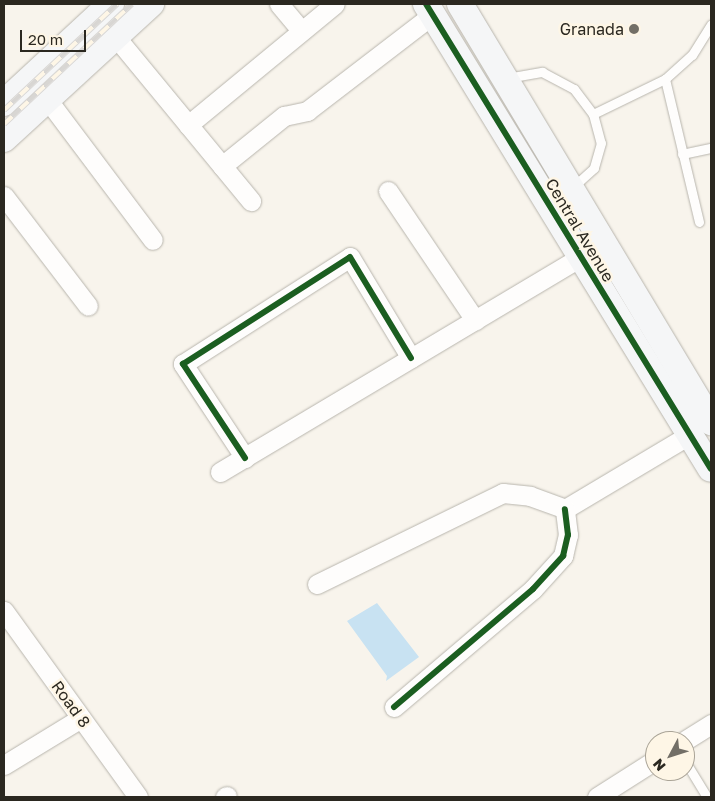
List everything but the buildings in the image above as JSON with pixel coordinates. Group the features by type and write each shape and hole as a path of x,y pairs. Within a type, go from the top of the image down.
{"street":[{"path":"4,103 111,4"},
{"path":"4,139 151,4"},
{"path":"279,4 302,31"},
{"path":"188,125 335,4"},
{"name":"Central Avenue","path":"460,4 571,189 592,250 689,435 711,470"},
{"path":"222,166 284,116 307,111 429,9"},
{"name":"Central Avenue","path":"429,9 711,422"},
{"path":"115,36 251,201"},
{"path":"47,99 153,240"},
{"path":"388,191 475,320"},
{"path":"4,196 88,306"},
{"path":"220,472 592,250"},
{"path":"245,458 183,364 350,257 411,358"},
{"path":"565,509 689,435"},
{"path":"317,584 503,493 530,496 565,509"},
{"path":"394,707 533,589 563,556 568,535 565,509"},
{"name":"Road 8","path":"4,612 138,797"},
{"path":"4,765 81,718"},
{"path":"695,734 711,724"},
{"path":"597,797 645,766"}],"lane":[{"path":"593,114 665,79 692,55 711,24"},
{"path":"505,78 542,72 574,89 593,114 601,143 594,168 571,189"},
{"path":"665,79 699,222"},
{"path":"682,154 711,148"},
{"path":"695,777 707,797"}],"water":[{"path":"377,603 419,657 386,681 387,676 347,621"}],"railway":[{"path":"4,110 117,4"},
{"path":"4,124 132,4"}],"cycle path":[{"path":"426,4 711,469"},
{"path":"245,458 183,364 350,257 411,358"},
{"path":"394,707 533,589 563,556 568,535 565,509"}],"place":[{"name":"Granada","path":"634,29"}]}
